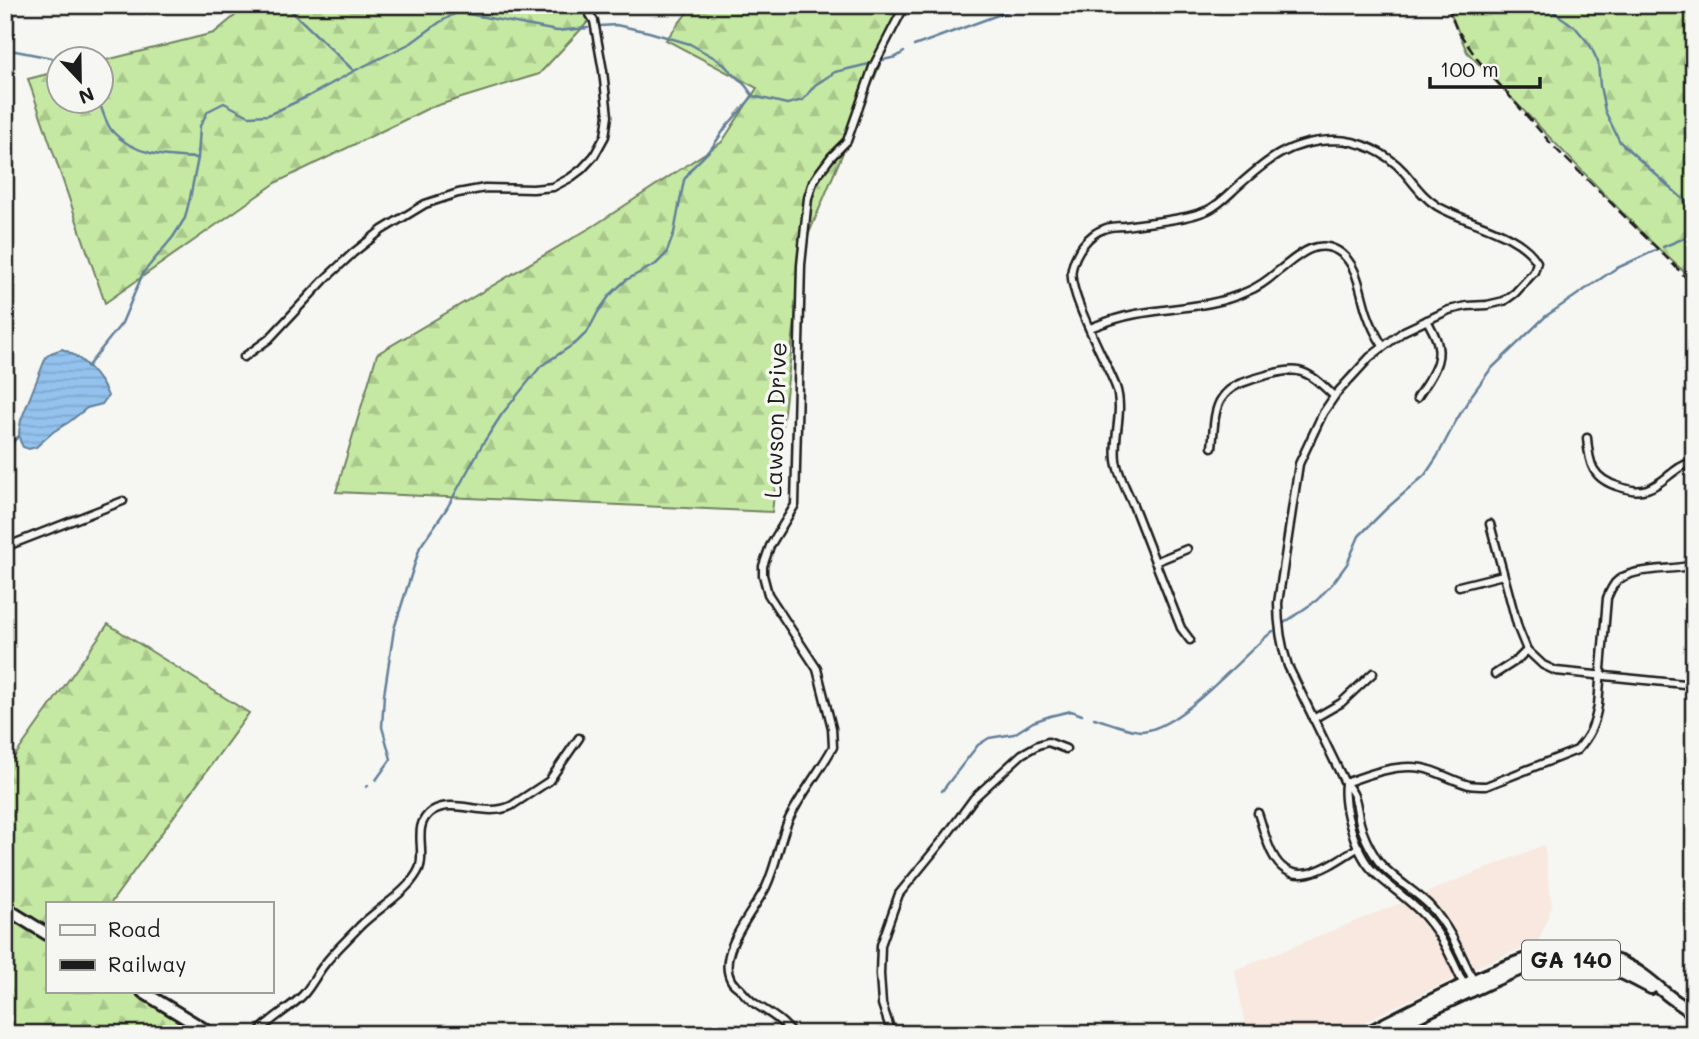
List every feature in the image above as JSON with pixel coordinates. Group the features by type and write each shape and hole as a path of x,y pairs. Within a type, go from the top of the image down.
{"main road":[{"path":"5,908 46,933"},
{"name":"GA 140","path":"1365,1034 1470,987 1554,961 1592,962 1614,969 1649,988 1663,992 1694,1014"},
{"name":"GA 140","path":"1381,1034 1470,987"},
{"path":"145,993 211,1033"}],"street":[{"path":"243,357 269,339 353,253 382,230 425,204 458,193 485,188 553,187 582,169 594,156 605,136 608,116 594,21 584,5"},
{"name":"Lawson Drive","path":"792,1034 770,1013 751,1002 736,986 731,980 728,964 739,930 775,866 778,846 789,820 833,747 832,728 817,669 768,594 763,566 770,546 795,505 801,265 807,198 819,173 847,141 873,68 905,5"},
{"path":"1190,640 1181,628 1116,462 1120,409 1117,390 1073,285 1072,270 1078,253 1089,238 1103,229 1172,219 1208,210 1272,157 1292,147 1333,140 1353,142 1387,157 1426,198 1441,208 1515,242 1538,262 1534,272 1504,302 1449,310 1404,331 1350,376 1334,396 1322,413 1299,464 1278,603 1278,623 1288,666 1345,783 1354,792 1360,824 1368,843 1380,863 1435,912 1453,940 1470,987"},
{"path":"1090,328 1114,318 1218,302 1247,292 1276,274 1298,254 1323,247 1336,250 1346,257 1353,268 1371,322 1383,346"},
{"path":"1417,398 1434,370 1438,356 1439,348 1427,320"},
{"path":"1212,447 1220,400 1227,391 1237,385 1295,369 1320,383 1334,396"},
{"path":"1587,438 1589,462 1601,480 1630,490 1646,489 1658,484 1694,461"},
{"path":"5,547 123,501"},
{"path":"1490,524 1518,628 1527,650 1543,665 1556,671 1694,685"},
{"path":"1155,562 1187,549"},
{"path":"1345,783 1382,771 1422,768 1471,785 1486,786 1577,750 1588,738 1595,722 1607,598 1617,581 1640,572 1694,565"},
{"path":"1459,586 1503,575"},
{"path":"1495,674 1527,650"},
{"path":"1314,719 1340,703 1373,673"},
{"path":"257,1034 269,1020 300,998 325,964 363,923 410,883 420,868 419,832 432,812 449,806 482,810 505,809 511,806 549,781 579,738"},
{"path":"892,1034 883,1004 881,945 899,894 974,797 1023,754 1048,742 1066,749"},
{"path":"1345,783 1344,794 1350,823 1367,864 1420,910 1435,929 1470,987"},
{"path":"1258,813 1273,856 1288,870 1297,874 1319,871 1368,843"},
{"path":"394,1034 405,1031 418,1034"}],"shaded area":[{"path":"1544,845 1552,906 1537,945 1483,964 1344,1034 1247,1034 1235,970"}],"green space":[{"path":"248,5 604,5 539,74 429,108 277,182 105,303 28,79 46,74 46,116 116,116 116,58 214,33"},
{"path":"693,5 905,5 804,245 772,512 336,492 377,354 595,225 722,142 757,88 666,40"},
{"path":"1447,5 1694,5 1694,281 1648,239 1467,52"},
{"path":"108,624 249,713 111,902 46,902 46,993 137,993 210,1034 5,1034 5,770"}],"water":[{"path":"62,349 90,368 108,396 102,404 87,408 36,447 23,447 19,432 21,420 46,357"}],"waterway":[{"path":"285,5 354,71"},
{"path":"914,46 1025,5"},
{"path":"1544,5 1575,27 1590,45 1598,62 1605,111 1620,142 1694,209"},
{"path":"87,367 122,323 143,273 185,218 198,158 200,126 208,111 224,103 249,116 268,115 411,43 458,12 557,31 588,28"},
{"path":"600,26 616,25 690,44 720,61 753,96 787,104 803,100 815,85 835,72 869,64"},
{"path":"5,49 46,57"},
{"path":"883,60 904,52"},
{"path":"376,780 391,759 382,727 384,695 394,629 420,547 447,508 502,414 541,366 577,342 588,331 610,295 626,280 656,264 666,254 674,233 684,180 753,96"},
{"path":"105,116 111,129 122,140 142,151 164,156 198,158"},
{"path":"1663,247 1694,234"},
{"path":"1284,623 1317,600 1347,564 1359,536 1425,475 1471,396 1490,370 1546,316 1615,269 1656,250"},
{"path":"5,449 19,436"},
{"path":"1094,718 1136,731 1157,727 1191,706 1273,631"},
{"path":"942,791 978,745 989,738 1014,734 1033,722 1050,716 1071,711 1082,715"}],"railway":[{"path":"1447,5 1456,28 1478,60 1554,147 1694,286"}]}
